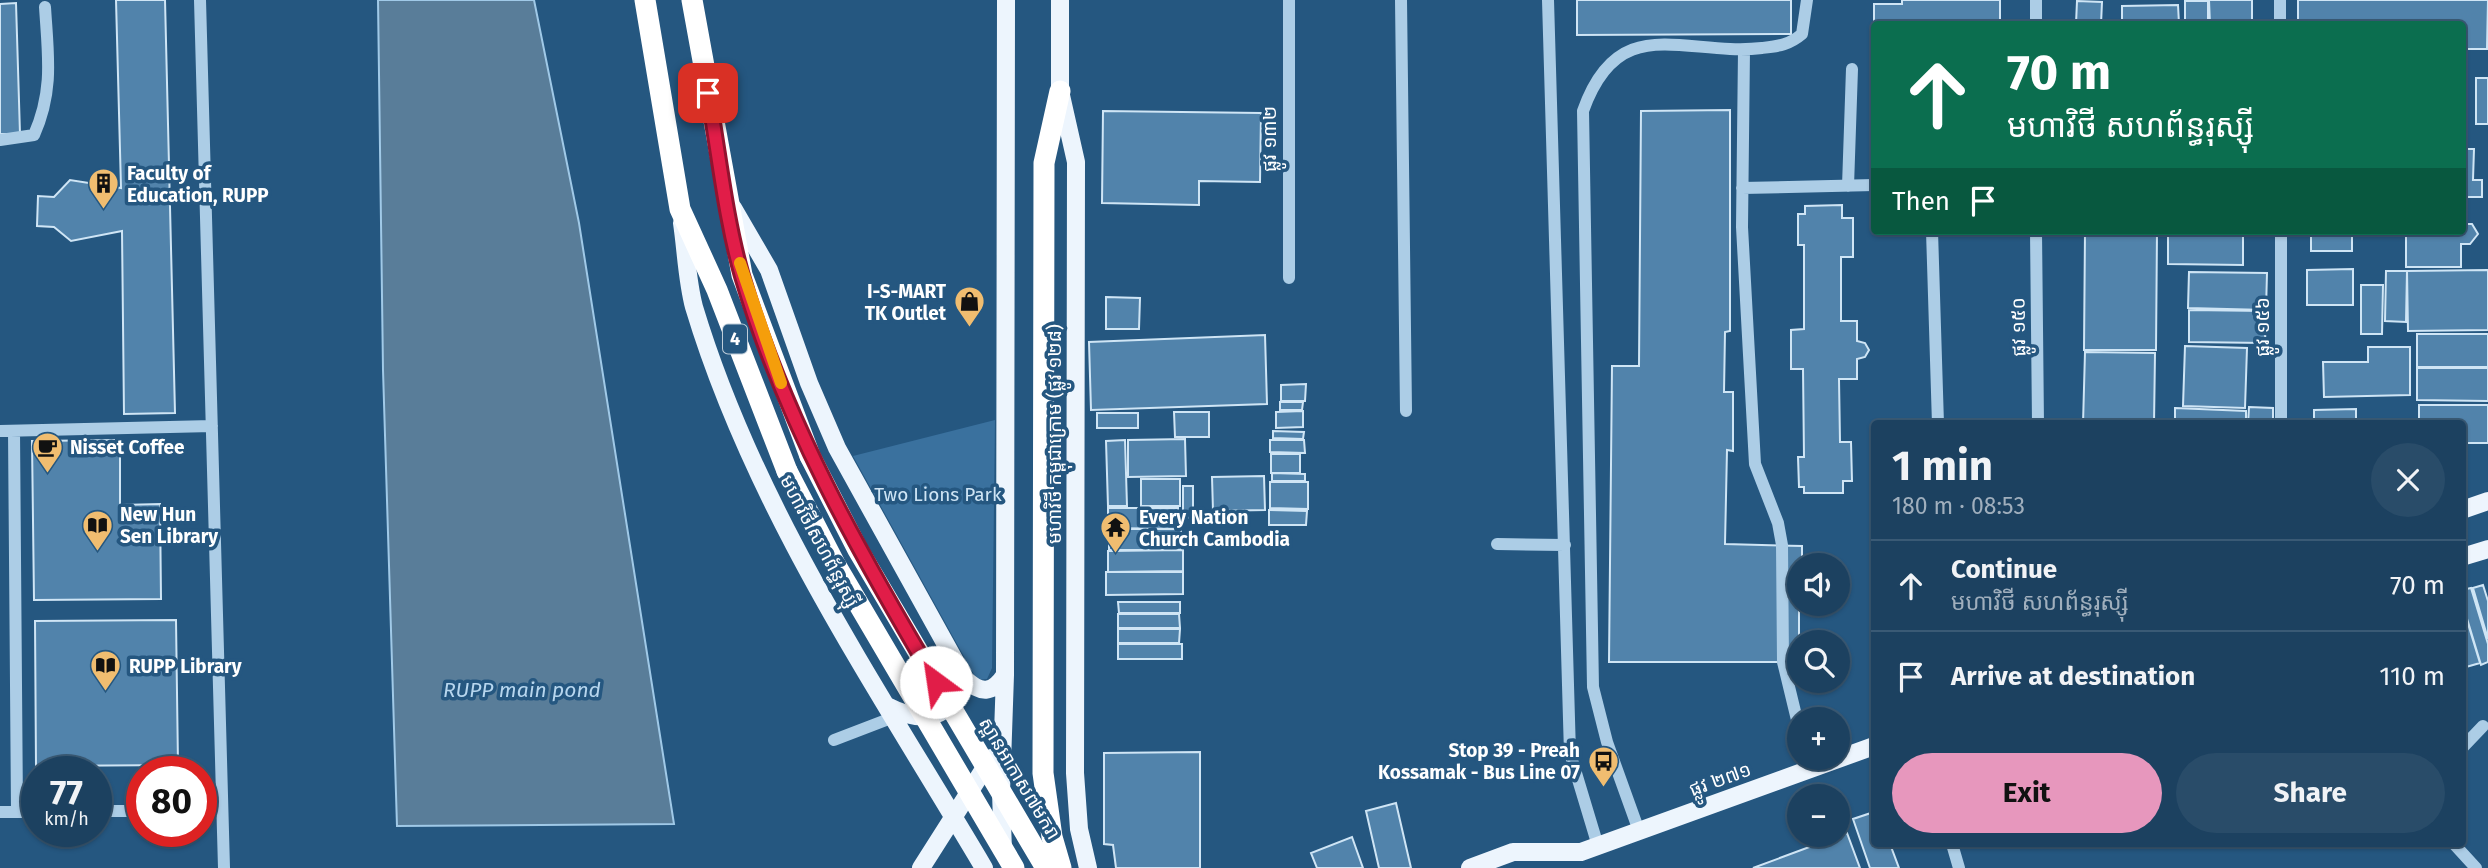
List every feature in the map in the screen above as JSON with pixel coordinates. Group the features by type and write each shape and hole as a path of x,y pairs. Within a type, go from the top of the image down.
{"highway":[{"name":"មហាវិថី សហព័ន្ធរុស្ស៊ី","path":"645,0 680,209 717,290 786,471 835,564 1014,868"},
{"name":"មហាវិថី សហព័ន្ធរុស្ស៊ី","path":"692,0 742,275 810,456"},
{"path":"1060,91 1044,163 1043,773 1052,837 1061,868"},
{"name":"ស្ពានអាកាស៧មករា","path":"810,456 858,550 1046,868"}],"main road":[{"path":"1006,0 1005,676 1001,792 1006,868"},
{"name":"មហាវិថី កម្ពុជាក្រោម (ផ្លូវ ១២៨)","path":"1060,0 1060,91 1076,162 1075,773 1079,829 1088,868"},
{"name":"មហាវិថី សហព័ន្ធរុស្ស៊ី","path":"727,198 769,270 809,383 837,448 965,679"},
{"name":"មហាវិថី សហព័ន្ធរុស្ស៊ី","path":"680,209 694,304 730,407 808,574 984,868"},
{"path":"2466,509 2488,501"},
{"path":"2466,557 2488,549"},
{"path":"890,711 926,718 944,712 958,698 965,679 976,690 987,691 997,687 1005,676"},
{"path":"921,868 955,819 1002,740"},
{"name":"ផ្លូវ ២៧១","path":"1850,752 1871,747"},
{"name":"ផ្លូវ ២៧១","path":"1562,868 1590,849 1792,770"},
{"name":"ផ្លូវ ២៧១","path":"1470,868 1513,852 1590,849"}],"street":[{"path":"200,0 224,868"},
{"name":"ផ្លូវ ១៣២","path":"1289,0 1289,278"},
{"path":"1401,0 1406,411"},
{"path":"1548,0 1570,753 1590,849"},
{"path":"1639,831 1608,742 1593,687 1583,111 1590,92 1609,63 1629,49 1676,43 1744,50 1791,44 1802,34 1807,0"},
{"path":"2036,0 2036,21"},
{"path":"2280,0 2280,21"},
{"path":"0,141 34,135 40,121 48,97 50,70 45,7"},
{"path":"1744,50 1742,188 1755,464 1778,523 1782,545 1783,662 1794,707"},
{"path":"1848,186 1852,69"},
{"path":"1742,188 1871,185"},
{"path":"1932,235 1938,420"},
{"name":"ផ្លូវ ១៥០","path":"2036,235 2038,420"},
{"name":"ផ្លូវ ១៥៦","path":"2281,235 2281,420"},
{"path":"0,431 212,426"},
{"path":"14,431 17,812"},
{"path":"1497,544 1565,544"},
{"path":"834,740 890,711"},
{"path":"2466,744 2483,726"},
{"path":"217,810 222,810"},
{"path":"0,812 21,812"},
{"path":"1953,847 1959,868"},
{"path":"2457,847 2476,868"}],"green space":[{"name":"Two Lions Park","path":"995,420 992,668 987,679 977,680 853,456"}],"water":[{"name":"RUPP main pond","path":"378,0 534,0 579,223 674,824 397,826 383,370"}],"building":[{"name":"Faculty of Education, RUPP","path":"116,0 165,0 175,413 124,414 122,231 71,241 54,227 37,226 38,196 54,197 70,180 121,188"},
{"path":"1577,0 1791,0 1791,34 1577,35"},
{"path":"1902,0 2000,0 2000,21 1874,21 1874,4 1902,4"},
{"path":"2209,0 2252,0 2252,21 2210,21"},
{"path":"2298,0 2488,0 2487,49 2466,49 2466,21 2298,21"},
{"path":"2077,1 2102,2 2101,21 2076,21"},
{"path":"2185,1 2208,1 2208,21 2185,21"},
{"path":"16,3 20,134 0,134 0,4"},
{"path":"2178,5 2179,21 2122,21 2122,6"},
{"path":"2476,78 2488,78 2488,124 2476,124"},
{"path":"1730,110 1730,331 1725,332 1724,392 1733,392 1733,451 1727,450 1725,544 1802,546 1802,553 1787,553 1787,616 1799,616 1799,630 1787,630 1787,662 1609,662 1612,366 1639,366 1641,111"},
{"path":"1103,111 1261,113 1260,182 1199,181 1199,205 1102,203"},
{"path":"2466,149 2474,149 2473,180 2482,180 2482,197 2466,197"},
{"path":"1842,205 1842,218 1853,218 1853,257 1841,257 1841,321 1857,321 1857,341 1865,343 1869,350 1865,357 1857,359 1857,379 1839,379 1840,442 1851,442 1852,481 1843,481 1843,493 1804,493 1804,487 1799,487 1798,457 1804,457 1803,369 1791,369 1791,330 1804,329 1804,245 1798,245 1798,214 1805,214 1805,206"},
{"path":"2466,224 2472,224 2478,234 2470,244 2461,244 2461,267 2406,267 2406,235 2466,235"},
{"path":"2085,235 2157,235 2156,350 2084,350"},
{"path":"2168,235 2243,235 2243,265 2168,264"},
{"path":"2311,235 2352,235 2352,251 2311,251"},
{"path":"2353,269 2353,305 2307,305 2307,270"},
{"path":"2488,270 2488,330 2408,331 2407,271"},
{"path":"2386,271 2407,271 2406,322 2385,321"},
{"path":"2189,272 2267,273 2266,310 2188,308"},
{"path":"2361,285 2383,285 2382,334 2361,334"},
{"path":"1106,297 1140,298 1139,329 1106,329"},
{"path":"2189,310 2266,311 2265,343 2189,342"},
{"path":"2417,334 2488,334 2488,367 2417,367"},
{"path":"1265,335 1267,404 1091,410 1089,342"},
{"path":"2185,346 2247,348 2245,408 2183,406"},
{"path":"2368,347 2410,347 2410,395 2324,397 2323,362 2368,362"},
{"path":"2085,352 2155,353 2154,420 2083,420"},
{"path":"2417,368 2488,368 2488,401 2417,400"},
{"path":"1306,384 1305,401 1281,401 1281,385"},
{"path":"1280,402 1303,402 1302,410 1280,410"},
{"path":"2419,405 2488,405 2488,443 2466,443 2466,420 2419,420"},
{"path":"2249,407 2273,408 2273,420 2248,420"},
{"path":"2175,408 2246,411 2246,420 2175,420"},
{"path":"2356,409 2356,420 2314,420 2314,410"},
{"path":"1303,411 1303,427 1276,428 1276,412"},
{"path":"1174,412 1209,412 1209,437 1175,437"},
{"path":"1097,413 1138,413 1138,428 1097,428"},
{"path":"1273,431 1304,432 1303,439 1273,438"},
{"path":"1185,439 1186,476 1128,477 1128,440"},
{"name":"New Hun Sen Library","path":"120,440 120,505 160,504 161,599 34,600 32,441"},
{"path":"1125,440 1127,506 1108,506 1106,441"},
{"path":"1270,440 1304,440 1305,453 1270,452"},
{"path":"1271,454 1300,454 1300,473 1271,473"},
{"path":"1272,473 1305,474 1305,481 1272,481"},
{"path":"1264,476 1265,510 1213,511 1212,477"},
{"path":"1141,479 1180,479 1180,506 1141,506"},
{"path":"1270,482 1308,482 1308,509 1270,508"},
{"path":"1183,486 1193,486 1193,518 1183,517"},
{"path":"1108,508 1178,508 1178,529 1108,528"},
{"path":"1269,510 1307,511 1306,525 1269,525"},
{"path":"1109,529 1181,529 1181,550 1109,550"},
{"path":"1183,550 1183,571 1108,572 1108,551"},
{"path":"1106,572 1183,572 1183,594 1106,595"},
{"path":"2483,585 2488,601 2488,639 2473,588"},
{"path":"2471,588 2488,644 2488,662 2481,665 2466,615 2466,589"},
{"path":"1118,602 1180,602 1180,613 1119,613"},
{"path":"1118,614 1179,614 1180,628 1118,628"},
{"path":"2466,617 2480,663 2466,667"},
{"name":"RUPP Library","path":"176,620 178,756 126,756 126,765 112,765 112,756 36,756 35,621"},
{"path":"1118,629 1180,629 1179,643 1118,643"},
{"path":"1118,644 1182,644 1182,659 1118,659"},
{"path":"1200,752 1200,868 1116,868 1113,845 1104,844 1104,753"},
{"path":"1396,803 1411,868 1379,868 1366,811"},
{"path":"1871,813 1871,847 1891,847 1899,868 1870,868 1853,819"},
{"path":"1352,837 1363,868 1317,868 1311,853"},
{"path":"1850,841 1860,868 1753,868 1809,847 1850,847"}],"slow traffic":[{"path":"740,263 781,383"}],"place":[{"name":"Faculty of Education, RUPP","path":"104,211"},
{"name":"I-S-MART TK Outlet","path":"969,329"},
{"name":"Nisset Coffee","path":"47,474"},
{"name":"New Hun Sen Library","path":"97,552"},
{"name":"Every Nation Church Cambodia","path":"1116,555"},
{"name":"RUPP Library","path":"106,693"},
{"name":"Stop 39 - Preah Kossamak - Bus Line 07","path":"1603,788"}],"route":[{"path":"708,93 742,275 782,386 810,456 858,550 936,682"}]}
